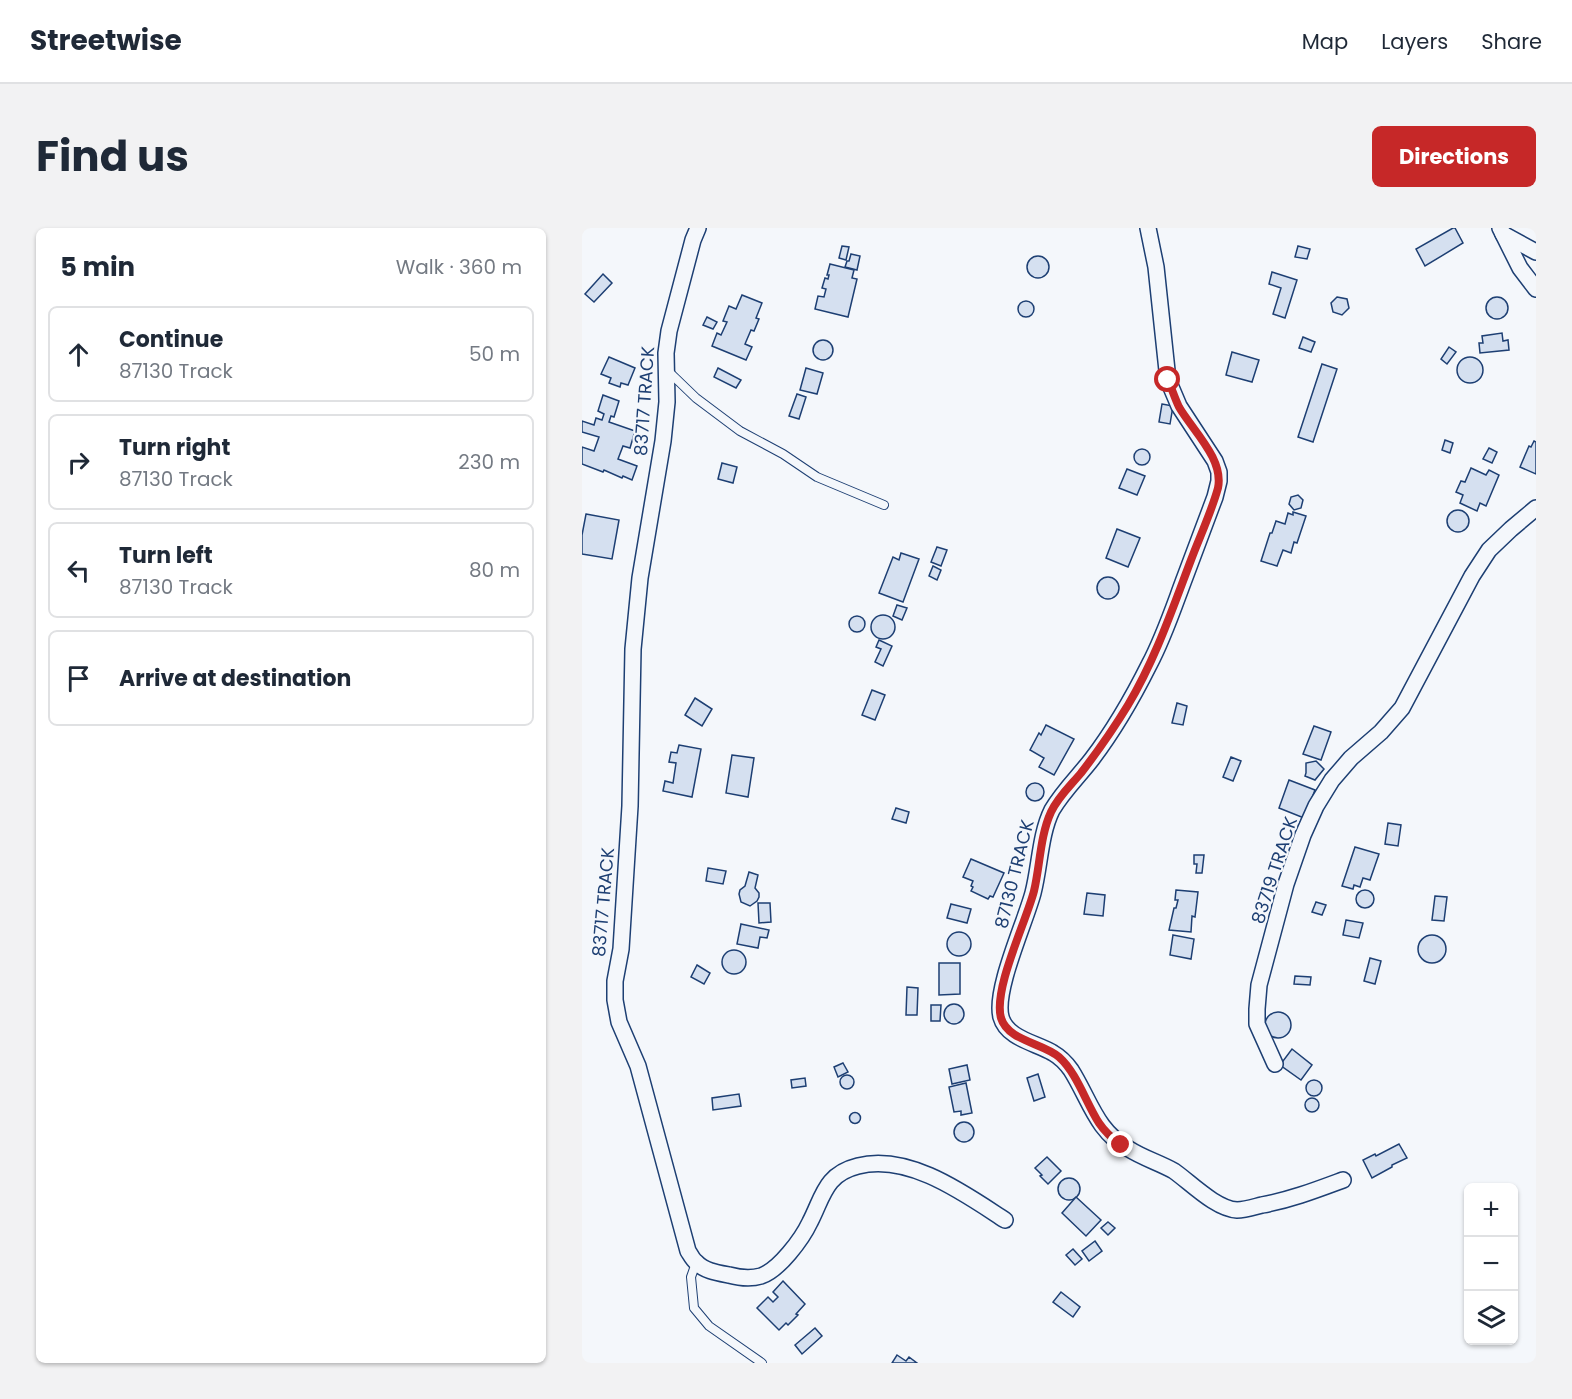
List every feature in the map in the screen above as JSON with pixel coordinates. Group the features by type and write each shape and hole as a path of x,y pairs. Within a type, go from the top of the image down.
{"street":[{"name":"83717 TRACK","path":"696,1263 688,1251 638,1066 619,1022 615,1000 615,981 621,949 630,806 633,649 640,578 663,441 669,331 698,228"},
{"name":"87130 TRACK","path":"1148,228 1156,267 1168,380 1179,406 1215,461 1219,481 1215,497 1150,664 1128,705 1094,757 1058,800 1051,812 1045,829 1034,891 1005,977 1000,1016 1014,1034 1045,1048 1062,1059 1071,1071 1099,1124 1110,1136 1144,1158 1173,1170 1219,1203 1235,1210 1248,1208 1289,1200 1343,1180"},
{"path":"1501,231 1536,252"},
{"path":"1501,231 1520,268 1536,289"},
{"name":"83719 TRACK","path":"1275,1064 1257,1024 1259,985 1286,884 1316,806 1332,780 1351,758 1381,732 1402,708 1472,576 1489,550 1536,508"},
{"path":"696,1263 709,1270 742,1278 762,1276 776,1267 794,1247 810,1223 822,1194 831,1182 843,1171 873,1163 898,1165 927,1174 1005,1220"}],"lane":[{"path":"668,371 696,398 740,431 783,454 817,477 884,505"},
{"path":"696,1263 691,1277 694,1308 709,1326 762,1363"}],"building":[{"path":"1453,228 1463,243 1425,266 1416,249"},
{"path":"842,246 849,247 846,260 839,258"},
{"path":"1298,246 1310,249 1307,259 1295,257"},
{"path":"851,254 860,256 857,270 845,267"},
{"path":"1038,256 1046,259 1049,267 1046,275 1038,278 1030,275 1027,267 1030,259"},
{"path":"830,264 854,270 852,278 857,279 848,317 815,309 818,296 824,297 826,289 822,288 825,278 828,279"},
{"path":"1272,272 1297,280 1285,318 1273,314 1281,288 1269,284"},
{"path":"603,274 612,283 594,302 585,294"},
{"path":"742,295 762,303 756,318 759,319 745,344 752,347 746,360 712,346 717,333 721,335 727,322 723,321 729,306 736,309"},
{"path":"1337,297 1347,299 1349,308 1342,315 1333,312 1331,303"},
{"path":"1497,297 1505,300 1508,308 1505,316 1497,319 1489,316 1486,308 1489,300"},
{"path":"1026,301 1032,303 1034,309 1032,315 1026,317 1020,315 1018,309 1020,303"},
{"path":"707,317 717,322 713,329 703,325"},
{"path":"1502,333 1503,341 1508,340 1509,350 1480,353 1479,343 1483,343 1482,336"},
{"path":"1303,337 1315,342 1311,352 1299,348"},
{"path":"823,340 830,343 833,350 830,357 823,360 816,357 813,350 816,343"},
{"path":"1449,347 1456,352 1447,364 1441,359"},
{"path":"1232,352 1259,360 1252,382 1226,375"},
{"path":"609,357 635,368 628,385 621,383 620,387 609,383 611,378 601,374"},
{"path":"1470,357 1479,361 1483,370 1479,379 1470,383 1461,379 1457,370 1461,361"},
{"path":"1322,364 1337,369 1313,442 1298,437"},
{"path":"718,368 741,380 736,388 714,377"},
{"path":"806,368 823,373 817,394 800,390"},
{"path":"797,394 806,397 799,419 789,416"},
{"path":"603,395 619,401 614,417 611,416 609,422 635,431 630,448 623,446 618,459 637,466 632,480 582,464 582,447 594,451 599,437 582,432 582,421 594,425 596,418 602,420 604,414 598,411"},
{"path":"1162,404 1173,406 1170,424 1159,422"},
{"path":"1445,440 1453,443 1450,453 1442,450"},
{"path":"1534,441 1536,442 1536,474 1520,467 1529,446 1531,447"},
{"path":"1489,448 1497,452 1492,463 1483,459"},
{"path":"1139,449 1145,449 1150,457 1148,463 1139,465 1134,460 1134,454"},
{"path":"722,463 737,467 733,483 718,479"},
{"path":"1471,468 1486,475 1489,470 1499,475 1486,506 1480,503 1477,511 1460,503 1463,495 1456,492 1461,481 1465,482"},
{"path":"1127,469 1145,476 1137,495 1119,488"},
{"path":"1298,495 1303,500 1301,508 1294,510 1289,504 1291,497"},
{"path":"1458,510 1466,513 1469,521 1466,529 1458,532 1450,529 1447,521 1450,513"},
{"path":"1293,512 1306,516 1297,543 1294,542 1291,553 1283,550 1277,566 1261,561 1276,521 1285,524 1288,513 1293,515"},
{"path":"586,514 619,520 612,559 582,554 582,535"},
{"path":"1117,529 1140,538 1128,567 1106,558"},
{"path":"937,547 947,550 941,566 931,562"},
{"path":"901,553 919,559 903,602 879,593 893,557 899,560"},
{"path":"933,566 941,570 937,580 929,576"},
{"path":"1108,577 1116,580 1119,588 1116,596 1108,599 1100,596 1097,588 1100,580"},
{"path":"897,605 907,608 902,620 893,616"},
{"path":"878,615 888,615 895,622 895,632 888,639 878,639 871,632 871,622"},
{"path":"857,616 863,618 865,624 863,630 857,632 851,630 849,624 851,618"},
{"path":"879,640 892,646 883,666 875,662 881,649 876,647"},
{"path":"872,690 885,695 875,720 862,715"},
{"path":"695,698 712,709 702,726 685,715"},
{"path":"1177,703 1187,706 1183,725 1172,723"},
{"path":"1046,725 1074,739 1054,775 1039,767 1044,758 1030,750"},
{"path":"1314,726 1331,732 1321,760 1303,754"},
{"path":"679,745 701,749 692,797 663,791 665,781 673,783 676,763 669,762 671,752 677,753"},
{"path":"732,755 754,758 748,797 726,793"},
{"path":"1231,757 1241,761 1233,781 1223,777"},
{"path":"1316,761 1324,769 1315,780 1305,776 1306,763"},
{"path":"1289,780 1315,790 1304,818 1279,808"},
{"path":"1031,783 1039,783 1044,788 1042,799 1031,801 1026,796 1026,788"},
{"path":"896,808 909,812 906,823 892,819"},
{"path":"1388,823 1401,825 1398,846 1385,844"},
{"path":"1355,847 1379,854 1370,880 1363,878 1360,887 1354,885 1353,889 1342,886"},
{"path":"1194,855 1204,855 1202,873 1196,873 1197,864 1194,864"},
{"path":"971,859 1004,873 993,897 990,896 988,899 971,891 973,881 963,877"},
{"path":"708,868 726,871 723,884 706,881"},
{"path":"749,872 758,875 755,888 759,893 757,901 750,906 741,902 739,894 745,886"},
{"path":"1176,890 1198,892 1191,932 1169,930 1178,900 1175,900"},
{"path":"1361,890 1369,890 1374,895 1372,906 1361,908 1356,903 1356,895"},
{"path":"1087,893 1105,895 1103,916 1084,914"},
{"path":"1435,896 1447,897 1444,921 1432,920"},
{"path":"1316,902 1326,905 1322,915 1312,912"},
{"path":"758,903 770,903 771,922 759,923"},
{"path":"951,904 971,909 967,923 947,918"},
{"path":"1346,920 1363,923 1359,938 1343,935"},
{"path":"741,924 769,930 767,938 760,937 758,948 737,944"},
{"path":"959,932 968,935 971,944 968,953 959,956 950,953 947,944 950,935"},
{"path":"1173,935 1194,939 1191,959 1170,955"},
{"path":"1432,935 1442,939 1446,949 1442,959 1432,963 1422,959 1418,949 1422,939"},
{"path":"734,950 743,953 746,962 743,971 734,974 725,971 722,962 725,953"},
{"path":"1370,958 1381,961 1375,984 1364,981"},
{"path":"939,963 960,963 960,994 939,995"},
{"path":"697,965 710,973 704,984 691,977"},
{"path":"1295,976 1311,977 1310,985 1294,984"},
{"path":"907,987 918,988 917,1015 906,1015"},
{"path":"954,1004 961,1007 964,1014 961,1021 954,1024 947,1021 944,1014 947,1007"},
{"path":"931,1005 941,1005 940,1021 931,1021"},
{"path":"1278,1012 1287,1016 1291,1025 1287,1034 1278,1038 1269,1034 1265,1025 1269,1016"},
{"path":"1292,1049 1312,1065 1301,1080 1280,1065"},
{"path":"843,1063 848,1072 838,1077 834,1067"},
{"path":"967,1065 970,1080 952,1084 949,1069"},
{"path":"1038,1074 1045,1097 1034,1101 1027,1078"},
{"path":"844,1075 850,1075 854,1082 850,1089 844,1089 840,1085 840,1079"},
{"path":"805,1078 806,1086 792,1088 791,1080"},
{"path":"1314,1080 1322,1088 1314,1096 1306,1088"},
{"path":"966,1083 972,1113 961,1115 961,1111 954,1112 949,1087"},
{"path":"739,1094 741,1106 713,1110 712,1098"},
{"path":"1309,1098 1315,1098 1319,1105 1315,1112 1309,1112 1305,1108 1305,1102"},
{"path":"855,1112 861,1118 855,1124 849,1118"},
{"path":"964,1122 971,1125 974,1132 971,1139 964,1142 957,1139 954,1132 957,1125"},
{"path":"1399,1144 1407,1158 1372,1178 1363,1160"},
{"path":"1047,1157 1061,1171 1048,1184 1035,1168"},
{"path":"1069,1178 1079,1185 1080,1189 1073,1199 1069,1200 1059,1193 1058,1189 1065,1179"},
{"path":"1076,1197 1101,1220 1086,1236 1062,1213"},
{"path":"1108,1222 1115,1228 1108,1235 1101,1228"},
{"path":"1095,1241 1102,1251 1089,1261 1082,1251"},
{"path":"1073,1249 1082,1259 1075,1265 1066,1255"},
{"path":"783,1281 805,1304 788,1325 786,1323 779,1330 757,1308 768,1297 773,1302 778,1297 773,1292"},
{"path":"1061,1292 1080,1307 1073,1317 1053,1302"},
{"path":"815,1328 822,1336 802,1354 795,1345"},
{"path":"897,1355 906,1361 909,1357 917,1363 892,1363"}],"route":[{"path":"1121,1145 1099,1124 1071,1071 1062,1059 1045,1048 1014,1034 1000,1016 1000,1006 1005,977 1034,891 1045,829 1051,812 1058,800 1094,757 1128,705 1150,664 1218,488 1219,472 1215,461 1179,406 1168,380"}]}
